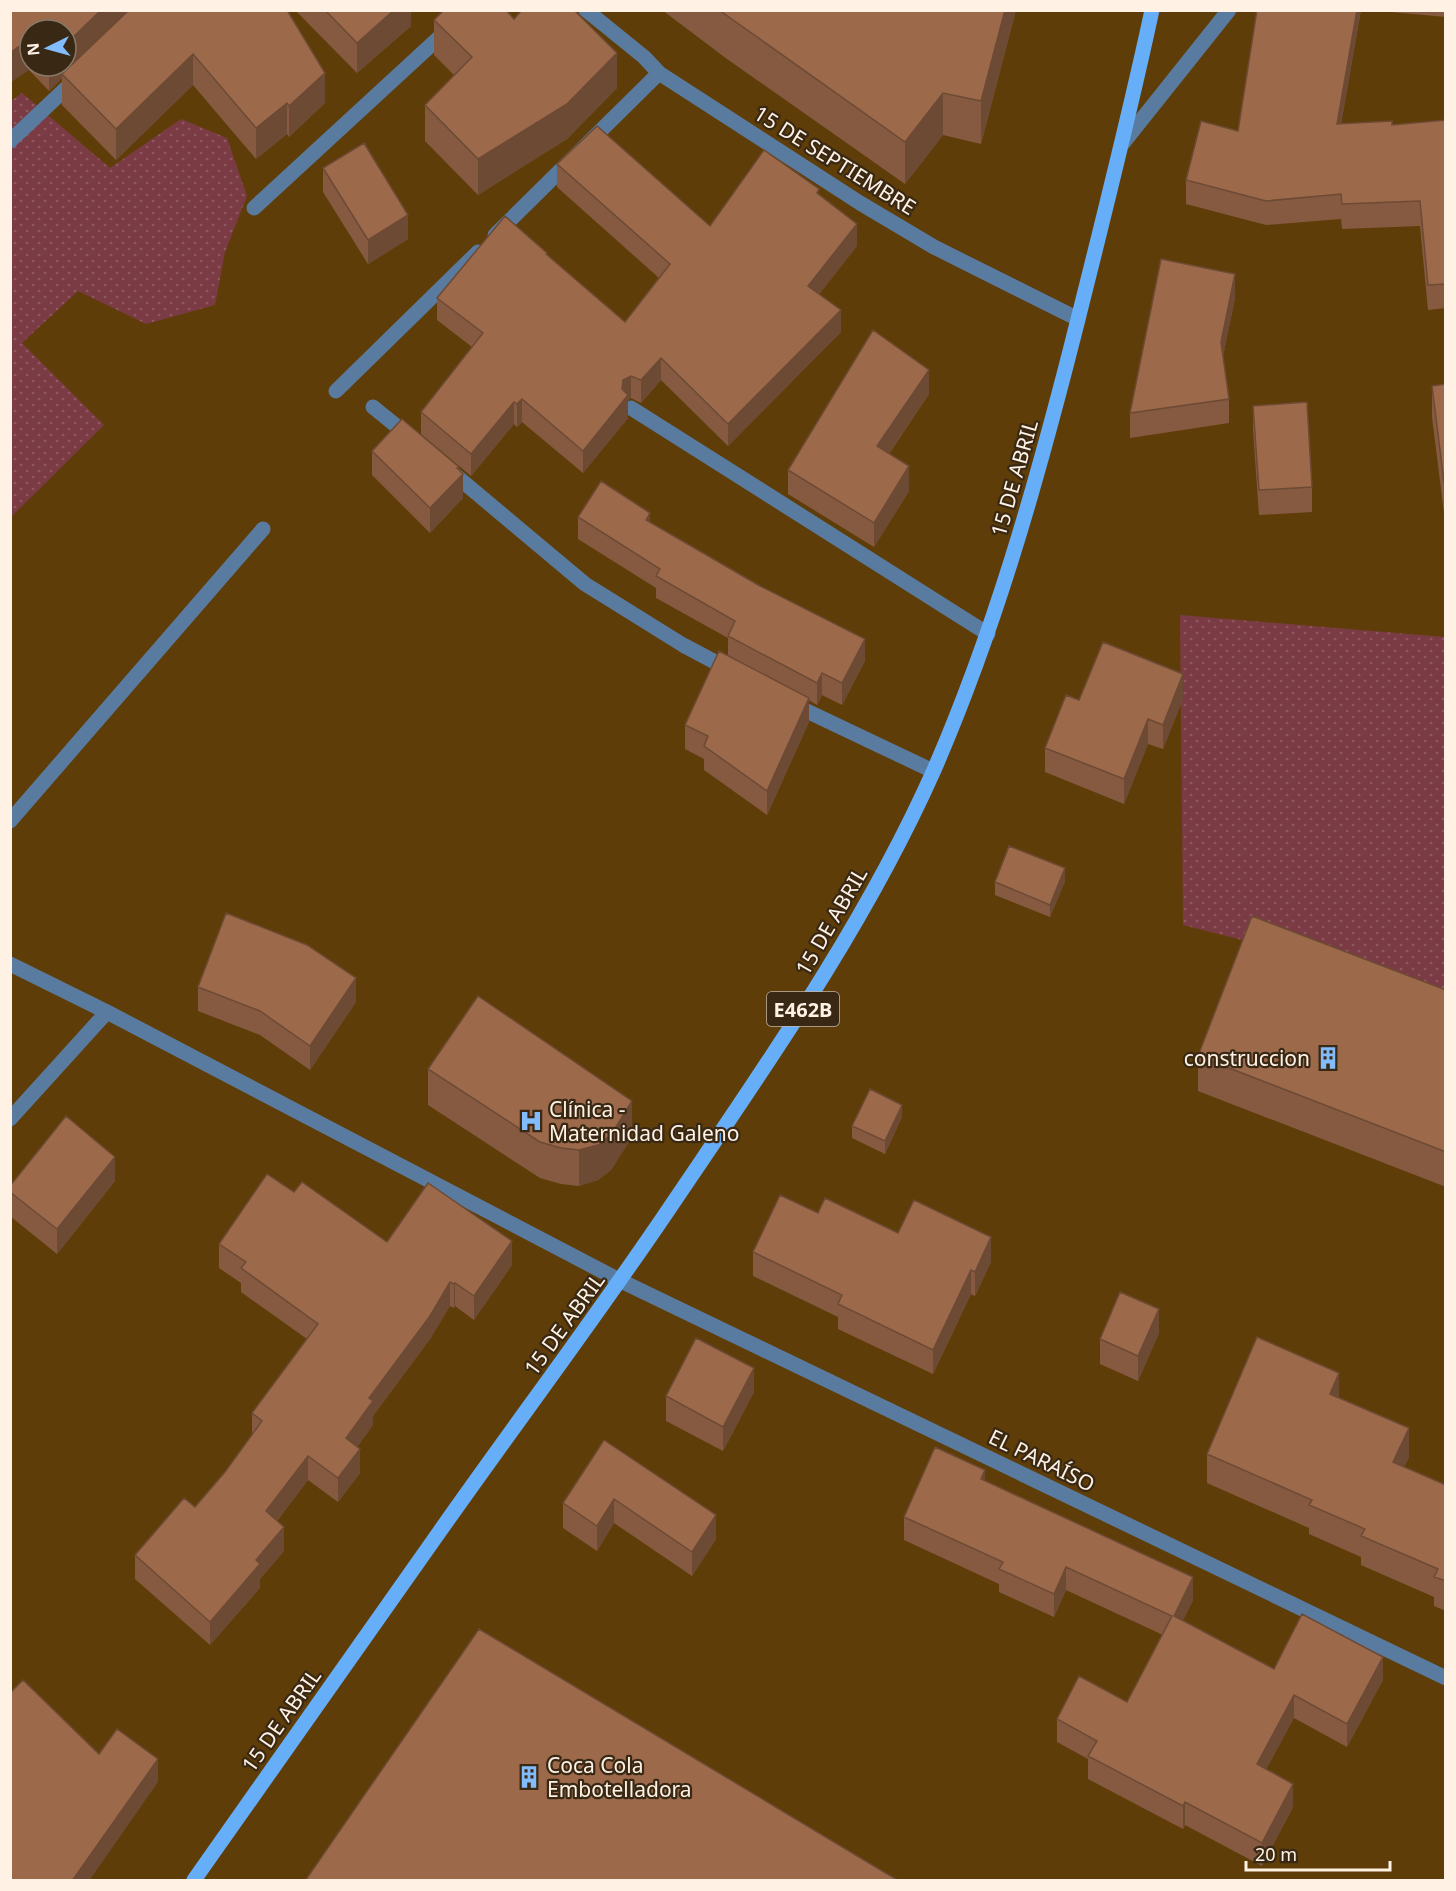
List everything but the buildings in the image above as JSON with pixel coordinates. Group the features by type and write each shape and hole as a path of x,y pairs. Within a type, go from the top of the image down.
{"main road":[{"name":"15 DE ABRIL","path":"194,1881 442,1527 621,1281 816,989 872,895 933,771 988,634 1015,550 1040,464 1123,143 1152,10"}],"street":[{"path":"254,208 469,10"},
{"name":"15 DE SEPTIEMBRE","path":"586,10 644,57 659,73 860,203 934,247 1078,319"},
{"path":"1123,143 1229,10"},
{"path":"10,141 88,68"},
{"path":"336,391 659,73"},
{"path":"373,407 417,444"},
{"path":"631,408 988,634"},
{"path":"435,458 585,584 683,645 746,679"},
{"path":"10,821 263,530"},
{"path":"778,696 933,771"},
{"name":"EL PARAÍSO","path":"10,964 107,1012 621,1281 1446,1678"},
{"path":"10,1119 107,1012"}],"shaded area":[{"path":"22,93 110,168 181,119 227,138 247,196 225,252 215,305 146,324 78,291 22,343 104,425 11,517 11,101"},
{"path":"1180,615 1445,637 1445,991 1183,925"}],"place":[{"name":"construccion","path":"1328,1058"},
{"name":"Clínica - Maternidad Galeno","path":"531,1121"},
{"name":"Coca Cola Embotelladora","path":"529,1777"}]}
